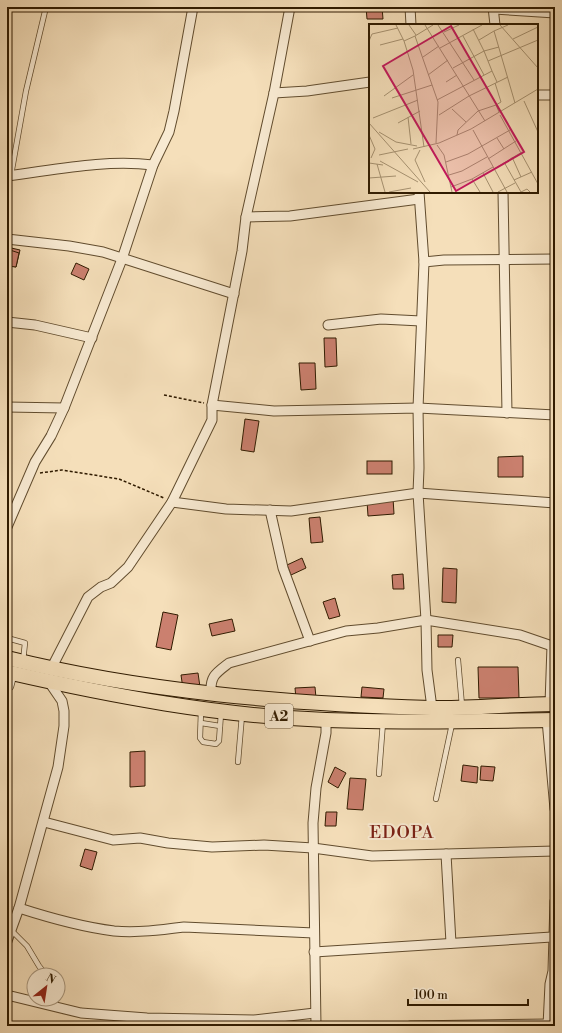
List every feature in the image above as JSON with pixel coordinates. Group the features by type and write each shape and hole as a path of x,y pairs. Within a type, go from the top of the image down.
{"highway":[{"name":"A2","path":"7,658 22,662 50,675 147,701 222,712 326,720 453,722 551,720"},
{"name":"A2","path":"10,673 50,675 68,673 211,693 314,704 432,708 552,704"}],"street":[{"path":"7,528 30,474 64,408 122,259 153,166 169,132 193,7"},
{"path":"7,941 19,908 26,878 44,822 58,767 64,726 62,701 50,675 88,597 101,587 111,583 128,567 172,502 212,420 212,405 242,251 246,217 274,93 290,7"},
{"path":"410,7 411,24"},
{"path":"495,24 494,8 555,13"},
{"path":"274,93 369,82"},
{"path":"538,95 555,95"},
{"path":"9,176 104,164 131,163 153,166"},
{"path":"503,193 507,413"},
{"path":"246,217 290,216 419,196 424,262 418,408 418,493 426,620 427,670 432,708"},
{"path":"7,239 69,246 103,252 234,294"},
{"path":"424,262 504,258 555,259"},
{"path":"328,325 381,319 421,321"},
{"path":"7,322 35,326 92,338"},
{"path":"212,405 274,411 418,408 555,415"},
{"path":"7,408 64,408"},
{"path":"172,502 226,509 291,511 418,493 555,503"},
{"path":"270,510 283,568 310,641"},
{"path":"211,693 210,681 217,672 229,663 346,631 378,628 426,620 520,635 553,645 552,704"},
{"path":"316,1026 313,848 316,788 326,733 326,720"},
{"path":"551,720 555,809"},
{"path":"44,822 113,840 140,838 168,843 212,847 264,845 313,848 372,856 555,851"},
{"path":"446,854 451,943"},
{"path":"410,1026 548,1025 550,984 554,971 552,937 555,901"},
{"path":"19,908 54,919 114,931 163,930 184,927 314,933"},
{"path":"314,952 552,937"},
{"path":"7,995 81,1013 147,1022 234,1023 315,1013"}],"lane":[{"path":"9,176 26,91 46,7"},
{"path":"7,638 25,643 22,662"},
{"path":"458,660 462,707"},
{"path":"7,692 11,687 10,673"},
{"path":"201,709 200,738 206,743 218,742 222,712"},
{"path":"238,762 242,713"},
{"path":"379,774 383,720"},
{"path":"436,799 453,722"},
{"path":"201,723 220,726"},
{"path":"11,930 27,946 40,967"}],"path":[{"path":"164,395 212,405"},
{"path":"30,474 62,470 119,479 172,502"}],"building":[{"path":"366,7 382,7 383,19 367,19"},
{"path":"7,247 20,250 16,267 7,265"},
{"path":"7,249 19,253 16,267 7,266"},
{"path":"76,263 89,269 84,280 71,274"},
{"path":"324,338 336,338 337,366 325,367"},
{"path":"299,363 315,363 316,389 301,390"},
{"path":"245,419 259,421 254,452 241,450"},
{"path":"523,456 523,477 498,477 498,457"},
{"path":"367,461 392,461 392,474 367,474"},
{"path":"393,498 394,514 368,516 367,501"},
{"path":"320,517 323,542 311,543 309,518"},
{"path":"302,558 306,568 291,575 287,565"},
{"path":"443,568 457,569 456,603 442,602"},
{"path":"403,574 404,589 393,589 392,575"},
{"path":"335,598 340,616 329,619 323,602"},
{"path":"163,612 178,615 171,650 156,647"},
{"path":"232,619 235,631 212,636 209,624"},
{"path":"438,635 453,635 452,647 438,647"},
{"path":"478,667 518,667 519,698 479,698"},
{"path":"198,673 200,687 183,689 181,675"},
{"path":"315,687 316,698 296,699 295,688"},
{"path":"362,687 384,689 383,698 361,697"},
{"path":"145,751 145,786 130,787 130,752"},
{"path":"463,765 478,767 477,783 461,781"},
{"path":"481,766 495,767 493,781 480,780"},
{"path":"335,767 346,773 338,788 328,782"},
{"path":"350,778 366,779 363,810 347,809"},
{"path":"326,812 337,812 336,826 325,826"},
{"path":"85,849 97,852 92,870 80,866"}],"district":[{"name":"EDOPA","path":"402,832"}]}
